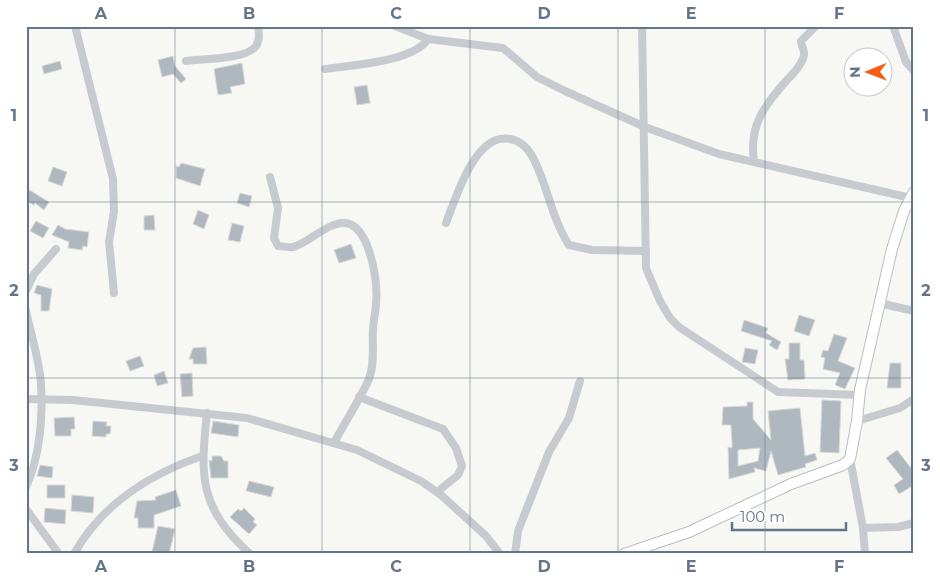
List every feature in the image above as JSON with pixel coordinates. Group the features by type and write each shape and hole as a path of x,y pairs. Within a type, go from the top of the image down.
{"main road":[{"path":"624,554 697,528 791,484 843,466 850,459 857,421 859,394 892,246 904,211 912,195"}],"street":[{"path":"75,26 113,179 114,211 109,242 114,294"},
{"path":"186,61 240,55 251,51 259,36 258,26"},
{"path":"395,26 425,37 503,48 537,77 645,127 690,145 754,162 912,195"},
{"path":"325,69 400,57 418,49 425,37 422,26"},
{"path":"642,26 641,65 645,127 646,268 650,280 670,318 680,327 778,392 859,394"},
{"path":"754,162 752,146 755,127 774,94 801,62 805,54 801,41 816,26"},
{"path":"893,26 906,62 914,71"},
{"path":"446,223 478,153 495,138 508,138 517,141 532,154 569,245 592,250 646,251"},
{"path":"270,176 278,208 274,238 278,246 292,248 323,230 342,223 352,224 359,232 372,260 376,281 372,367 359,397 334,443"},
{"path":"26,291 34,274 56,249"},
{"path":"879,303 914,311"},
{"path":"26,313 41,382 37,452 26,487"},
{"path":"515,554 518,531 549,452 569,418 580,381"},
{"path":"359,397 443,429 456,448 462,466 458,475 437,492"},
{"path":"857,421 900,408 914,399"},
{"path":"26,400 73,400 247,418 334,443 387,464 437,492 486,536 500,554"},
{"path":"206,413 202,456 204,483 209,503 239,544 250,554"},
{"path":"74,554 96,522 120,498 172,466 202,456"},
{"path":"850,459 863,528 865,554"},
{"path":"26,509 59,554"},
{"path":"863,528 898,527 914,523"}],"building":[{"path":"173,56 175,66 186,79 181,83 173,74 162,77 158,60"},
{"path":"60,61 62,69 44,74 42,66"},
{"path":"242,63 245,84 230,87 232,93 218,95 214,69"},
{"path":"367,85 370,103 357,105 354,87"},
{"path":"181,163 205,169 200,186 176,178 176,166 179,167"},
{"path":"53,167 67,172 62,186 48,181"},
{"path":"26,188 49,202 44,210 35,203 34,205 26,201"},
{"path":"240,193 252,196 249,207 237,203"},
{"path":"198,210 209,215 204,229 193,224"},
{"path":"154,215 155,230 144,230 144,216"},
{"path":"36,221 49,228 43,238 30,231"},
{"path":"232,223 244,226 240,242 228,240"},
{"path":"58,225 65,229 89,232 87,247 83,246 82,250 68,248 69,242 52,235"},
{"path":"351,244 356,258 339,263 334,250"},
{"path":"37,285 52,289 49,311 41,311 41,295 34,293"},
{"path":"799,315 815,320 809,336 794,331"},
{"path":"744,320 768,328 766,333 781,342 777,350 769,345 772,341 741,331"},
{"path":"834,334 847,338 838,361 855,368 845,389 835,385 840,373 823,369 825,358 821,357 823,350 828,351"},
{"path":"789,343 800,343 800,360 804,360 805,379 788,380 785,359 789,359"},
{"path":"206,347 207,364 193,364 193,359 189,359 193,348"},
{"path":"745,348 758,350 755,364 742,362"},
{"path":"140,356 144,366 130,371 126,361"},
{"path":"890,363 901,363 901,388 887,388"},
{"path":"164,371 168,383 157,386 154,375"},
{"path":"192,373 193,396 182,397 180,374"},
{"path":"822,400 841,401 839,453 820,452"},
{"path":"747,402 753,402 753,419 771,440 768,411 800,408 805,456 815,453 817,460 805,464 806,467 778,475 771,451 766,471 754,468 755,472 729,479 728,447 732,448 731,425 722,425 723,407 747,406","holes":["760,448 758,461 738,466 738,450"]},
{"path":"74,417 75,429 71,429 71,436 55,436 54,418"},
{"path":"93,421 107,422 106,426 111,426 110,434 106,434 106,437 92,436"},
{"path":"213,421 239,425 238,437 211,433"},
{"path":"897,450 911,468 914,476 914,485 899,494 894,485 903,479 886,458"},
{"path":"212,456 221,456 224,461 228,461 228,478 211,478 209,460 212,461"},
{"path":"40,465 53,467 52,478 37,476"},
{"path":"249,481 274,487 271,497 246,491"},
{"path":"47,485 65,485 65,498 47,498"},
{"path":"176,490 181,506 154,515 154,528 138,528 138,518 134,518 137,501 156,500 155,497"},
{"path":"72,495 94,497 93,513 71,511"},
{"path":"45,508 66,510 65,524 44,522"},
{"path":"244,508 255,519 253,522 257,525 249,534 230,517 238,509 241,511"},
{"path":"158,526 175,529 169,554 152,552"}]}
